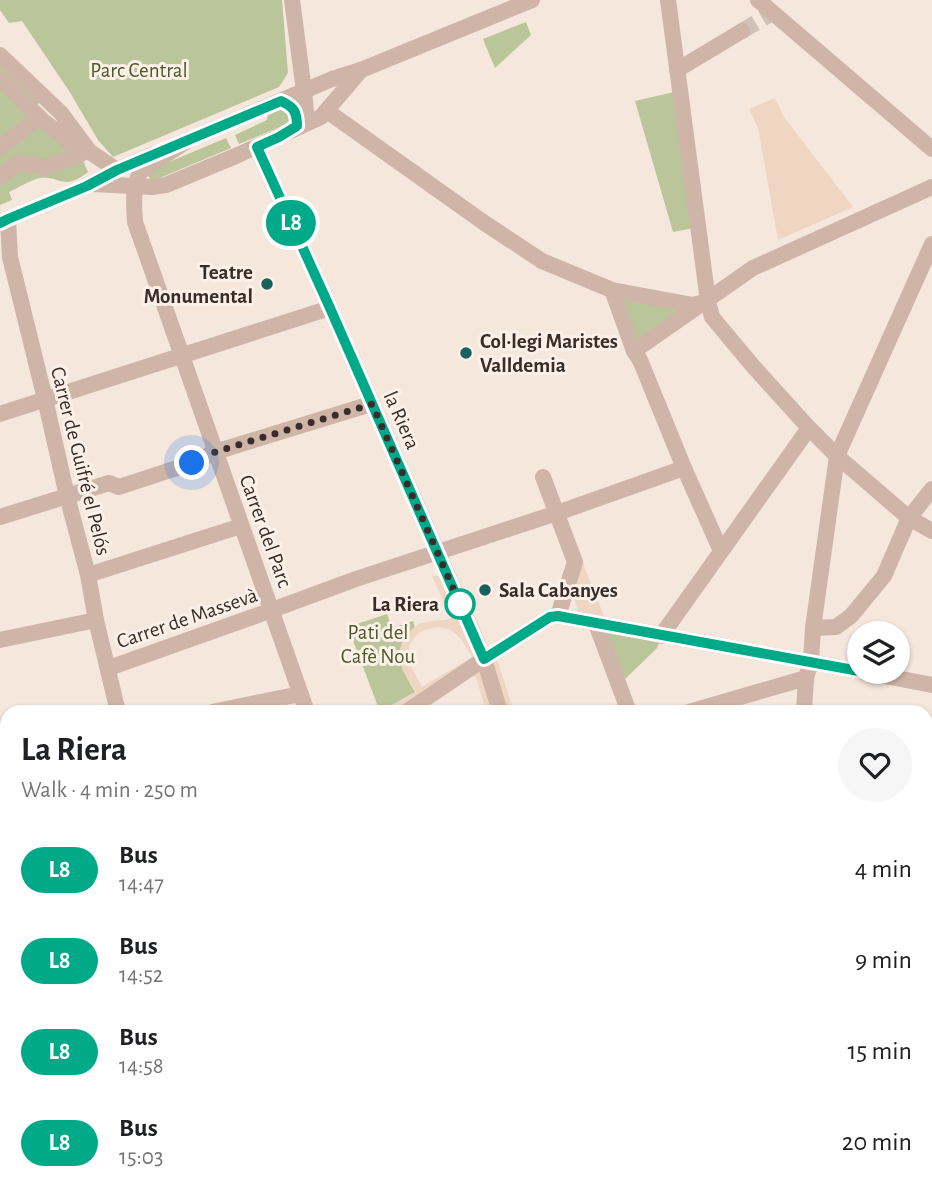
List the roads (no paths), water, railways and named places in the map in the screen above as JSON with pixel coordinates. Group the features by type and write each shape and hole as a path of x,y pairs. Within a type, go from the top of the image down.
{"street":[{"path":"279,137 297,126 306,112 292,0"},
{"path":"4,221 332,79 361,70 532,0"},
{"path":"668,0 712,317 752,365 837,456 909,518 932,531"},
{"path":"758,0 932,149"},
{"path":"677,70 742,31"},
{"path":"0,55 61,113 90,152 117,170"},
{"path":"93,184 152,187 166,185 257,147 311,122 327,111 361,70"},
{"path":"0,79 81,154 46,167 18,163 0,177"},
{"path":"151,164 247,125 274,104 291,106 295,110 297,126"},
{"path":"327,111 542,261 612,290 693,305 708,301"},
{"path":"0,148 39,117"},
{"path":"136,186 141,171 190,139"},
{"name":"la Riera","path":"257,147 484,659 498,705"},
{"path":"90,152 89,164 93,184"},
{"name":"Carrer del Parc","path":"136,186 135,222 304,705"},
{"path":"634,351 753,268 932,187"},
{"name":"Carrer de Guifré el Pelós","path":"4,221 10,257 88,575 117,705"},
{"path":"804,705 837,456 932,244"},
{"path":"612,290 634,351 720,551"},
{"path":"0,414 330,308"},
{"path":"0,517 109,483 119,487 192,463 215,452 372,404"},
{"path":"662,636 809,428"},
{"name":"Carrer de Massevà","path":"109,668 356,579 684,468"},
{"path":"543,477 575,562 558,616"},
{"path":"813,628 836,627 851,616 884,576 909,518 932,489"},
{"path":"88,575 241,526"},
{"path":"415,705 550,617 558,616 847,668"},
{"path":"0,640 96,620"},
{"path":"596,624 626,705"},
{"path":"713,705 806,678"},
{"path":"910,681 932,685"},
{"path":"246,705 300,694"}],"tunnel":[{"path":"742,31 772,13"}],"place":[{"name":"Teatre Monumental","path":"267,284"},
{"name":"Col·legi Maristes Valldemia","path":"466,353"},
{"name":"Sala Cabanyes","path":"485,590"},
{"name":"La Riera","path":"460,604"}],"park label":[{"name":"Parc Central","path":"139,70"},
{"name":"Pati del Cafè Nou","path":"378,644"}]}
